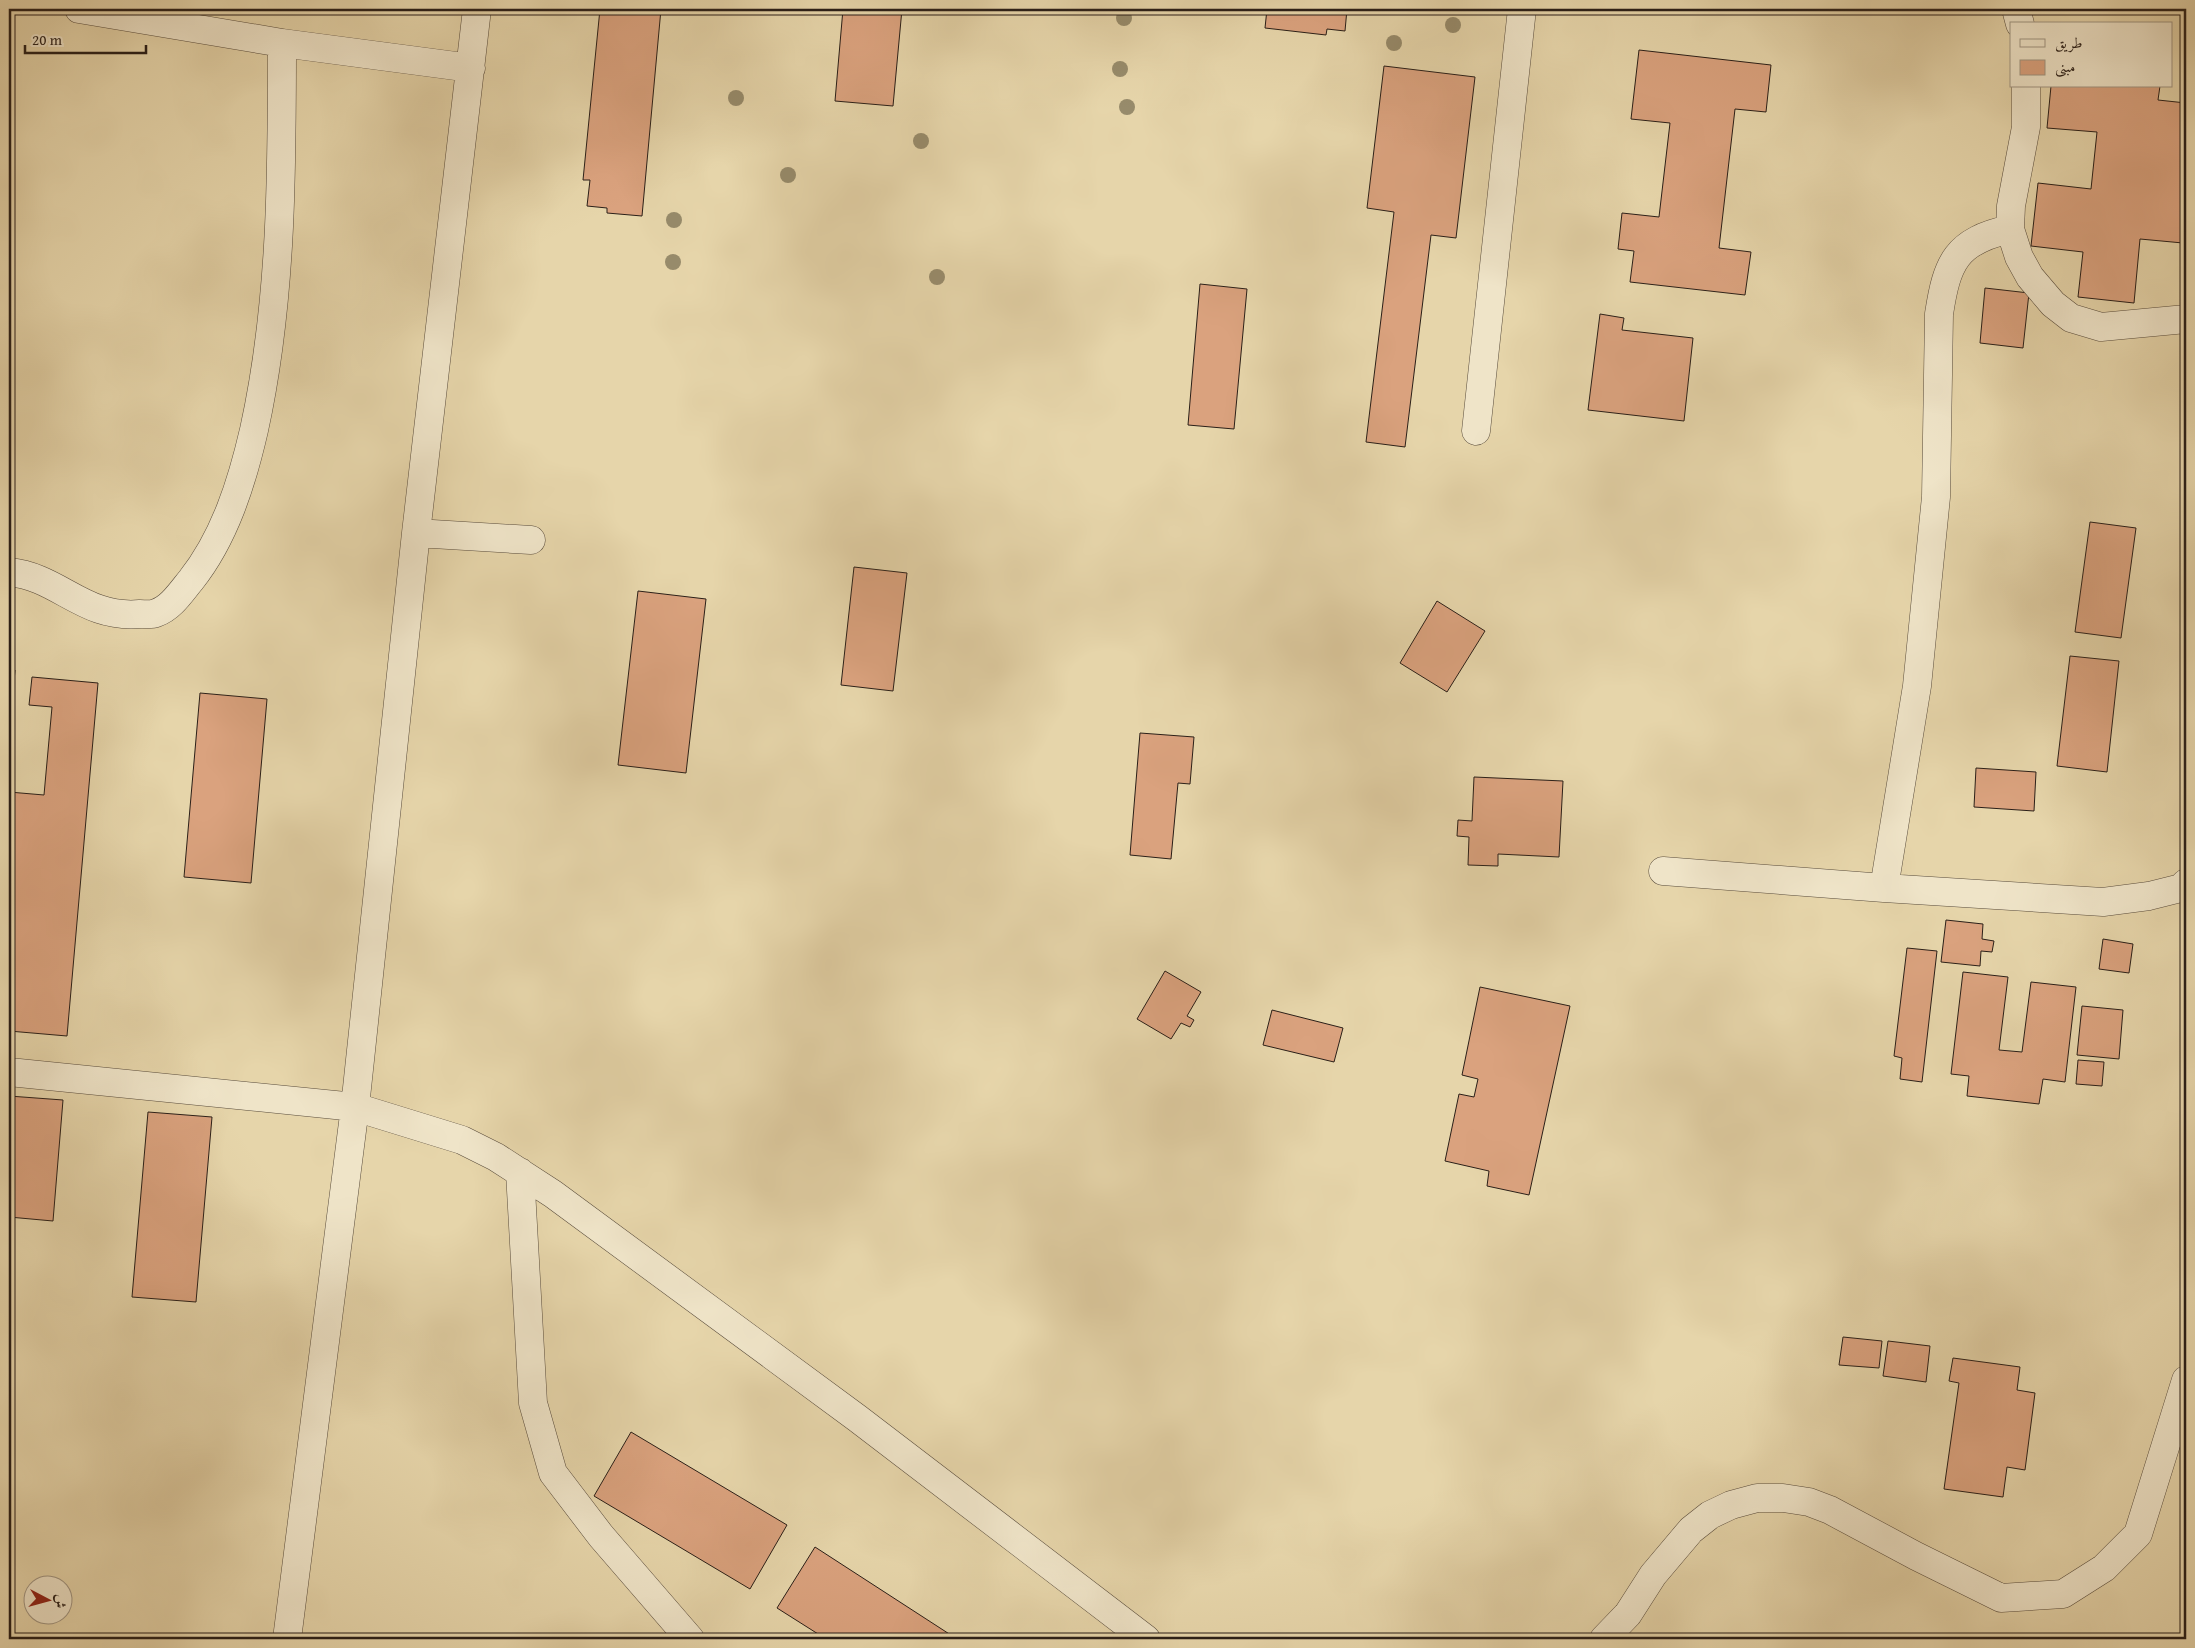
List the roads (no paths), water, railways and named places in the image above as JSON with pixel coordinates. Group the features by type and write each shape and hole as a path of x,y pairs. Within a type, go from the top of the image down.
{"street":[{"path":"79,9 215,20 282,42 471,68"},
{"path":"287,1639 354,1107 416,533 477,9"},
{"path":"1476,431 1522,9"},
{"path":"2016,9 2019,22"},
{"path":"9,572 44,581 80,603 100,611 124,616 156,613 171,605 200,568 229,515 246,462 263,387 274,300 280,202 282,42"},
{"path":"2026,88 2026,128 2011,206 2010,230 2019,257 2030,277 2053,304 2071,318 2101,327 2186,319"},
{"path":"1884,888 1917,686 1936,497 1939,314 1943,287 1950,265 1972,243 1994,233 2010,230"},
{"path":"416,533 531,540"},
{"path":"1663,870 1884,888 2103,902 2149,896 2181,888 2186,883"},
{"path":"9,1072 354,1107 462,1140 496,1156 600,1228 849,1412 1146,1639"},
{"path":"520,1172 533,1403 553,1473 601,1536 690,1639"},
{"path":"1604,1639 1628,1614 1653,1575 1691,1530 1710,1515 1732,1505 1757,1498 1783,1498 1809,1502 1830,1510 1916,1556 2002,1598 2063,1594 2104,1568 2138,1534 2186,1380"}]}
